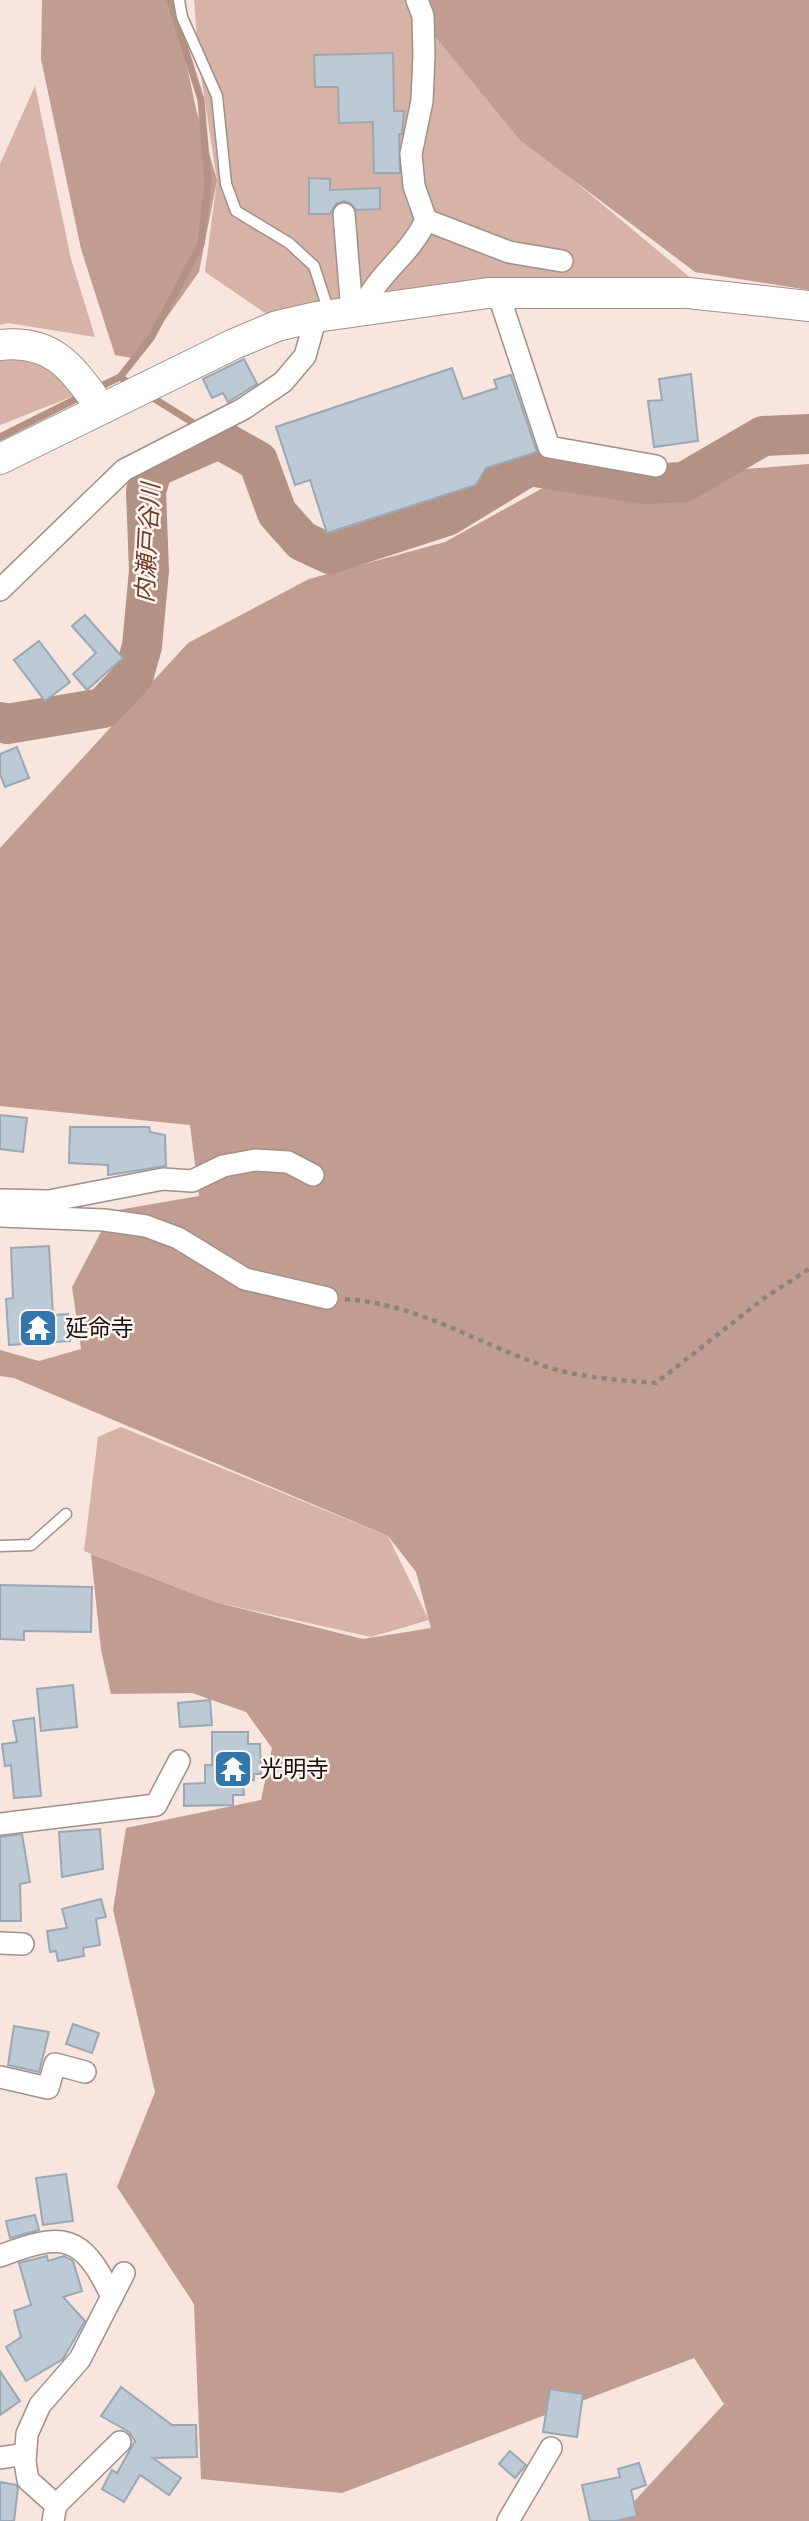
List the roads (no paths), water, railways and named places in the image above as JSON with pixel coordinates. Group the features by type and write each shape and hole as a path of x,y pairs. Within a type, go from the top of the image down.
{"street":[{"path":"0,590 124,470 206,428 283,382 340,314 372,287 418,239 426,220 414,186 411,154 422,101 424,55 423,16 417,0"},
{"path":"340,314 344,214"},
{"path":"426,220 509,252 562,261"},
{"path":"498,293 549,447 656,466"},
{"path":"0,459 102,398 158,382 277,326 340,314 498,293 688,293 809,306"},
{"path":"0,345 45,349 67,364 102,398"},
{"path":"0,1200 48,1201 163,1179 192,1181 223,1166 255,1160 288,1162 313,1175"},
{"path":"0,1216 104,1220 146,1226 177,1238 244,1279 327,1298"},
{"path":"0,1825 156,1805 179,1761"},
{"path":"0,1943 23,1944"},
{"path":"0,2077 48,2088 55,2064 85,2072"},
{"path":"0,2256 38,2241 67,2242 88,2254 112,2297"},
{"path":"120,2442 55,2513 28,2480 25,2454 27,2434 40,2405 80,2359 124,2273"},
{"path":"508,2521 551,2448"},
{"path":"0,2458 25,2454"}],"lane":[{"path":"179,0 182,17 217,96 226,184 236,211 289,243 314,266 340,314"},
{"path":"0,1546 31,1545 66,1514"}],"waterway":[{"path":"134,386 120,377 151,338 201,244 208,182 201,100 170,0"},
{"path":"95,389 120,377"},
{"path":"0,437 82,396"},
{"path":"150,396 219,439"},
{"name":"内瀬戸谷川","path":"0,722 7,724 103,708 134,675 142,646 149,571 146,491 153,468 219,439 258,461 277,513 302,541 330,554 447,516 529,466 644,484 684,482 763,436 809,434"}],"place":[{"name":"延命寺","path":"38,1328"},
{"name":"光明寺","path":"233,1769"}]}
